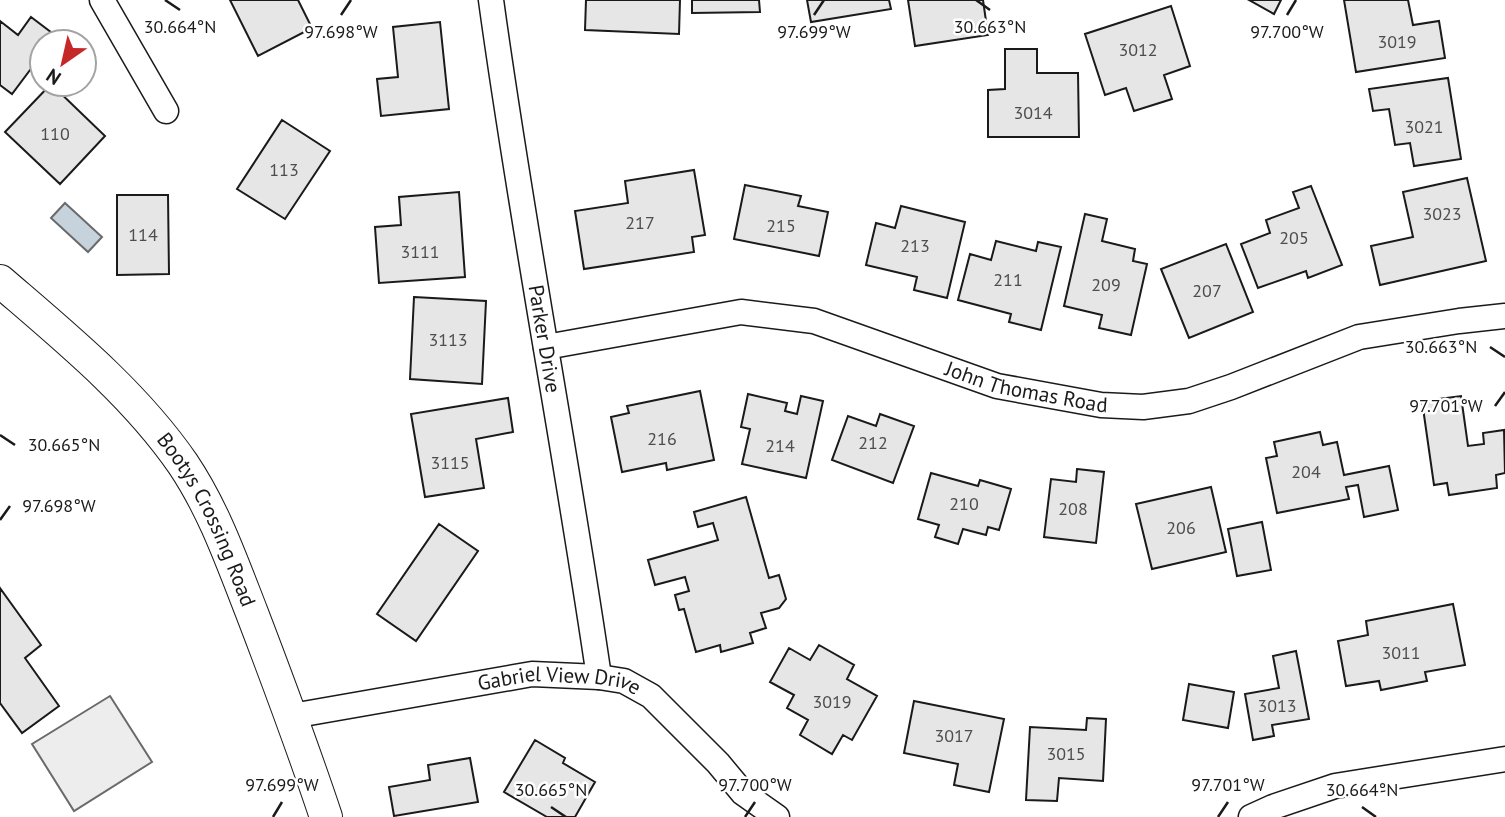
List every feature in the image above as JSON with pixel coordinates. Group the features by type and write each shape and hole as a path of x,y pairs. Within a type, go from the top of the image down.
{"street":[{"path":"102,0 166,111"},
{"name":"Parker Drive","path":"491,0 506,111 599,677"},
{"name":"Bootys Crossing Road","path":"0,281 115,384 151,423 183,464 222,535 292,716 326,817"},
{"name":"John Thomas Road","path":"546,347 741,312 814,321 997,386 1101,405 1143,408 1189,401 1359,337 1505,316"},
{"name":"Gabriel View Drive","path":"292,716 532,674 624,681 651,696 743,793 776,817"},
{"path":"1251,817 1335,786 1505,759"}],"shaded area":[{"path":"65,203 102,237 88,252 51,218"},
{"path":"110,696 152,762 74,811 32,744"}],"building":[{"path":"230,0 298,0 312,28 258,56"},
{"path":"586,0 680,0 679,34 585,30"},
{"path":"692,0 759,0 760,12 692,13"},
{"path":"807,0 889,0 891,9 811,22"},
{"path":"908,0 983,0 988,35 915,46"},
{"path":"1249,0 1281,0 1274,14"},
{"path":"1344,0 1408,0 1413,25 1439,21 1445,58 1356,72"},
{"path":"1171,6 1190,66 1164,75 1172,99 1134,111 1126,88 1105,95 1085,34"},
{"path":"31,17 45,28 28,28 28,73 12,94 0,85 0,21 18,35"},
{"path":"440,22 449,109 381,116 377,79 398,77 393,27"},
{"path":"1005,49 1037,49 1037,73 1078,73 1079,137 988,137 988,90 1005,89"},
{"path":"1448,78 1461,159 1414,166 1410,143 1395,145 1389,109 1373,111 1369,89"},
{"path":"38,98 66,98 105,136 60,184 5,132"},
{"path":"282,120 330,151 285,219 237,189"},
{"path":"694,170 705,235 692,237 694,252 584,269 575,211 628,203 625,181"},
{"path":"1467,178 1486,261 1380,285 1371,246 1413,237 1403,192"},
{"path":"745,185 801,196 798,206 828,212 819,256 734,239"},
{"path":"1311,186 1342,265 1308,278 1306,271 1258,288 1241,244 1270,233 1266,220 1299,208 1293,192"},
{"path":"459,192 465,277 379,283 375,227 401,225 399,197"},
{"path":"117,195 168,195 169,274 117,275"},
{"path":"901,206 965,222 947,298 914,290 917,277 866,265 876,223 895,228"},
{"path":"1085,214 1107,219 1102,241 1135,249 1133,261 1147,264 1131,335 1099,328 1102,315 1064,306"},
{"path":"996,241 1036,251 1038,242 1061,247 1041,330 1009,322 1011,314 958,300 970,254 991,260"},
{"path":"1226,244 1253,312 1189,338 1161,269"},
{"path":"414,297 486,301 482,384 410,379"},
{"path":"700,391 714,460 667,470 666,463 622,472 611,417 629,413 627,406"},
{"path":"748,394 787,403 785,411 797,414 801,396 823,401 806,478 742,464 750,429 741,427"},
{"path":"1461,396 1468,446 1484,444 1483,433 1504,430 1505,473 1496,475 1497,488 1449,495 1447,483 1434,485 1422,401"},
{"path":"508,398 513,432 476,439 484,488 425,497 411,414"},
{"path":"880,414 914,426 893,483 832,460 848,416 876,426"},
{"path":"1320,432 1323,445 1337,442 1344,475 1389,466 1398,510 1364,517 1358,485 1346,487 1349,499 1277,513 1266,458 1277,456 1274,442"},
{"path":"1077,469 1104,472 1096,543 1044,537 1051,479 1076,482"},
{"path":"931,473 978,486 980,480 1011,489 999,530 988,527 986,535 963,529 958,544 935,537 939,525 918,519"},
{"path":"1211,487 1226,552 1152,569 1136,504"},
{"path":"746,497 769,578 779,575 786,599 779,608 761,613 766,628 750,633 753,643 721,652 720,645 696,652 684,609 679,610 675,595 689,591 685,577 655,585 648,560 718,540 713,523 698,527 694,512"},
{"path":"1262,522 1271,570 1237,576 1228,529"},
{"path":"439,524 478,551 416,641 377,614"},
{"path":"0,588 41,645 25,658 59,706 22,733 0,703"},
{"path":"1453,604 1465,665 1425,672 1427,681 1381,690 1379,681 1346,686 1338,641 1368,635 1366,621"},
{"path":"819,645 854,665 847,679 877,696 852,740 843,735 832,754 800,735 808,720 787,708 794,695 770,682 789,648 810,660"},
{"path":"1296,651 1309,719 1272,725 1274,736 1253,740 1245,694 1279,688 1273,656"},
{"path":"1189,684 1234,692 1228,728 1183,720"},
{"path":"914,701 1004,719 989,792 954,785 958,764 904,753"},
{"path":"1087,718 1106,719 1103,781 1059,778 1057,801 1026,800 1030,727 1086,730"},
{"path":"535,740 565,758 563,763 595,782 575,817 547,817 504,792"},
{"path":"470,758 478,802 394,816 389,787 430,780 428,765"}]}
